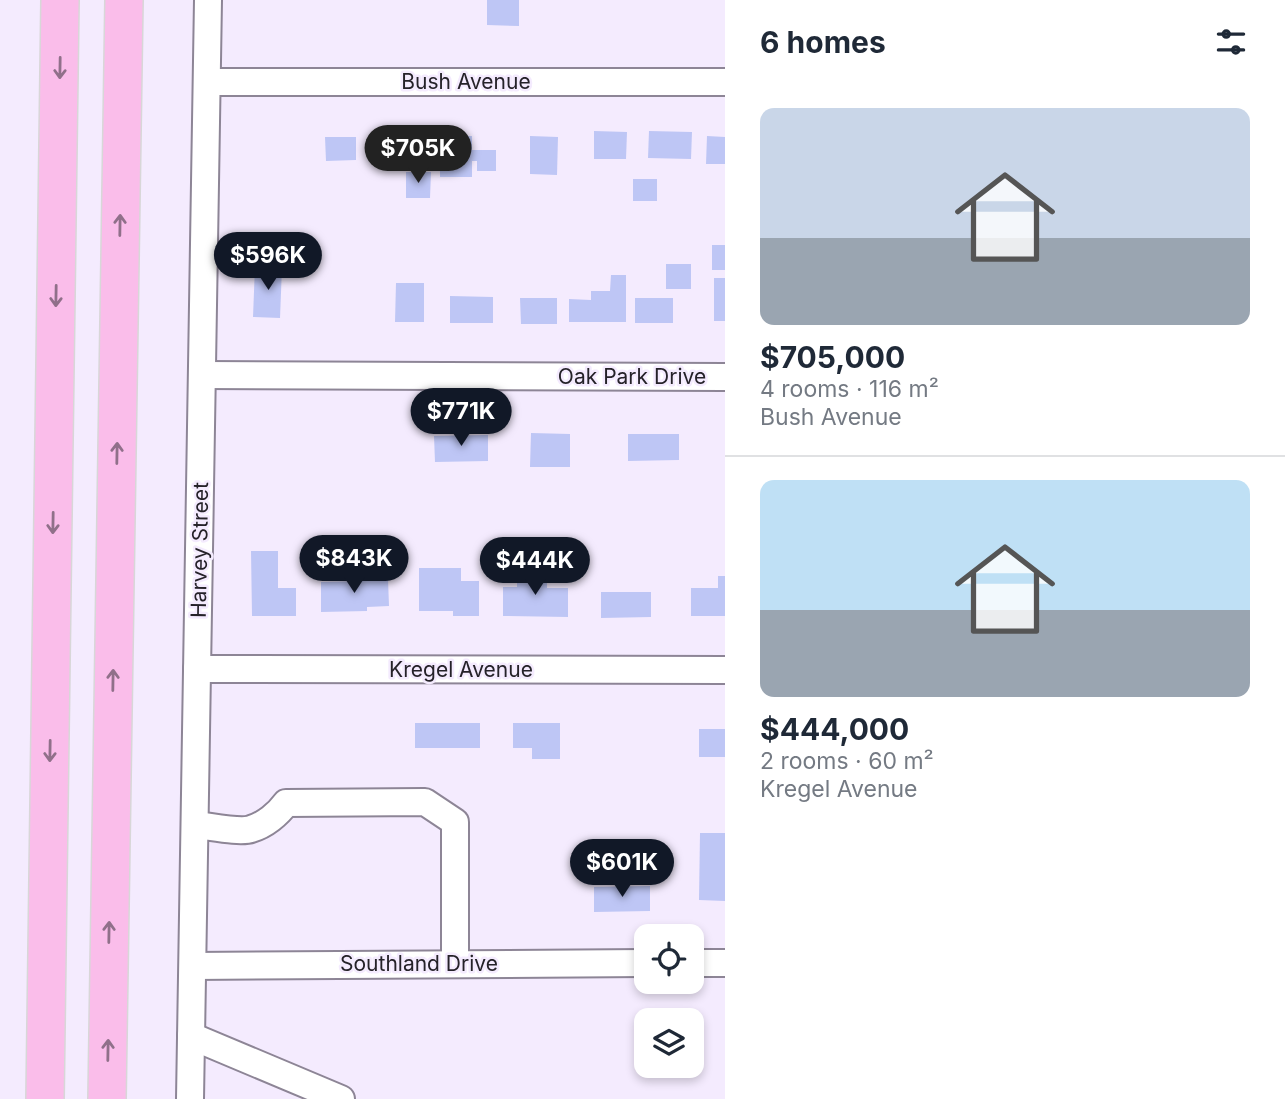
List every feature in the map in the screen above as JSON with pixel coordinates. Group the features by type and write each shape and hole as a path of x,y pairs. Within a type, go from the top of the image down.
{"highway":[{"path":"45,1099 61,0"},
{"path":"107,1099 124,0"}],"street":[{"name":"Harvey Street","path":"190,1099 208,0"},
{"name":"Bush Avenue","path":"207,82 725,82"},
{"name":"Oak Park Drive","path":"203,376 725,377"},
{"name":"Kregel Avenue","path":"197,669 725,670"},
{"path":"195,825 249,830 279,813 286,803 425,802 454,822 455,964"},
{"name":"Southland Drive","path":"193,966 634,963"},
{"path":"704,963 725,963"},
{"path":"191,1036 341,1099"}],"building":[{"path":"487,0 519,0 519,26 487,25"},
{"path":"594,131 627,132 626,159 594,159"},
{"path":"649,131 692,132 691,159 648,158"},
{"path":"375,135 409,136 409,167 375,167"},
{"path":"440,136 472,136 472,150 496,150 496,171 477,171 477,161 472,161 472,177 440,177"},
{"path":"530,136 558,137 557,175 530,174"},
{"path":"707,136 725,137 725,164 706,164"},
{"path":"325,137 356,137 356,160 326,161"},
{"path":"406,172 431,172 430,198 406,198"},
{"path":"633,179 657,179 657,201 633,201"},
{"path":"712,245 725,245 725,270 712,270"},
{"path":"666,264 691,264 691,289 666,289"},
{"path":"255,266 282,267 280,318 253,317"},
{"path":"611,275 626,275 626,322 569,322 569,299 591,300 591,291 610,291"},
{"path":"714,278 725,278 725,321 714,321"},
{"path":"396,283 424,283 424,322 395,322"},
{"path":"450,296 493,297 493,323 450,323"},
{"path":"520,298 557,298 557,324 521,324"},
{"path":"635,298 673,298 673,323 635,323"},
{"path":"531,433 570,434 570,467 530,467"},
{"path":"628,434 679,434 679,460 628,461"},
{"path":"488,435 488,461 435,462 434,436"},
{"path":"251,551 278,551 278,588 296,588 296,616 252,616"},
{"path":"419,568 461,568 461,581 479,581 479,616 453,616 453,611 419,611"},
{"path":"517,570 547,570 547,588 568,588 568,617 503,616 503,587 517,587"},
{"path":"718,576 725,576 725,616 691,616 691,588 718,588"},
{"path":"388,579 389,606 367,607 367,611 321,612 321,582"},
{"path":"601,592 651,592 651,617 601,618"},
{"path":"415,723 480,723 480,748 415,748"},
{"path":"513,723 560,723 560,759 532,759 532,748 513,748"},
{"path":"699,729 725,729 725,757 699,757"},
{"path":"700,833 725,833 725,901 699,900"},
{"path":"650,886 650,911 594,912 594,887"}]}
